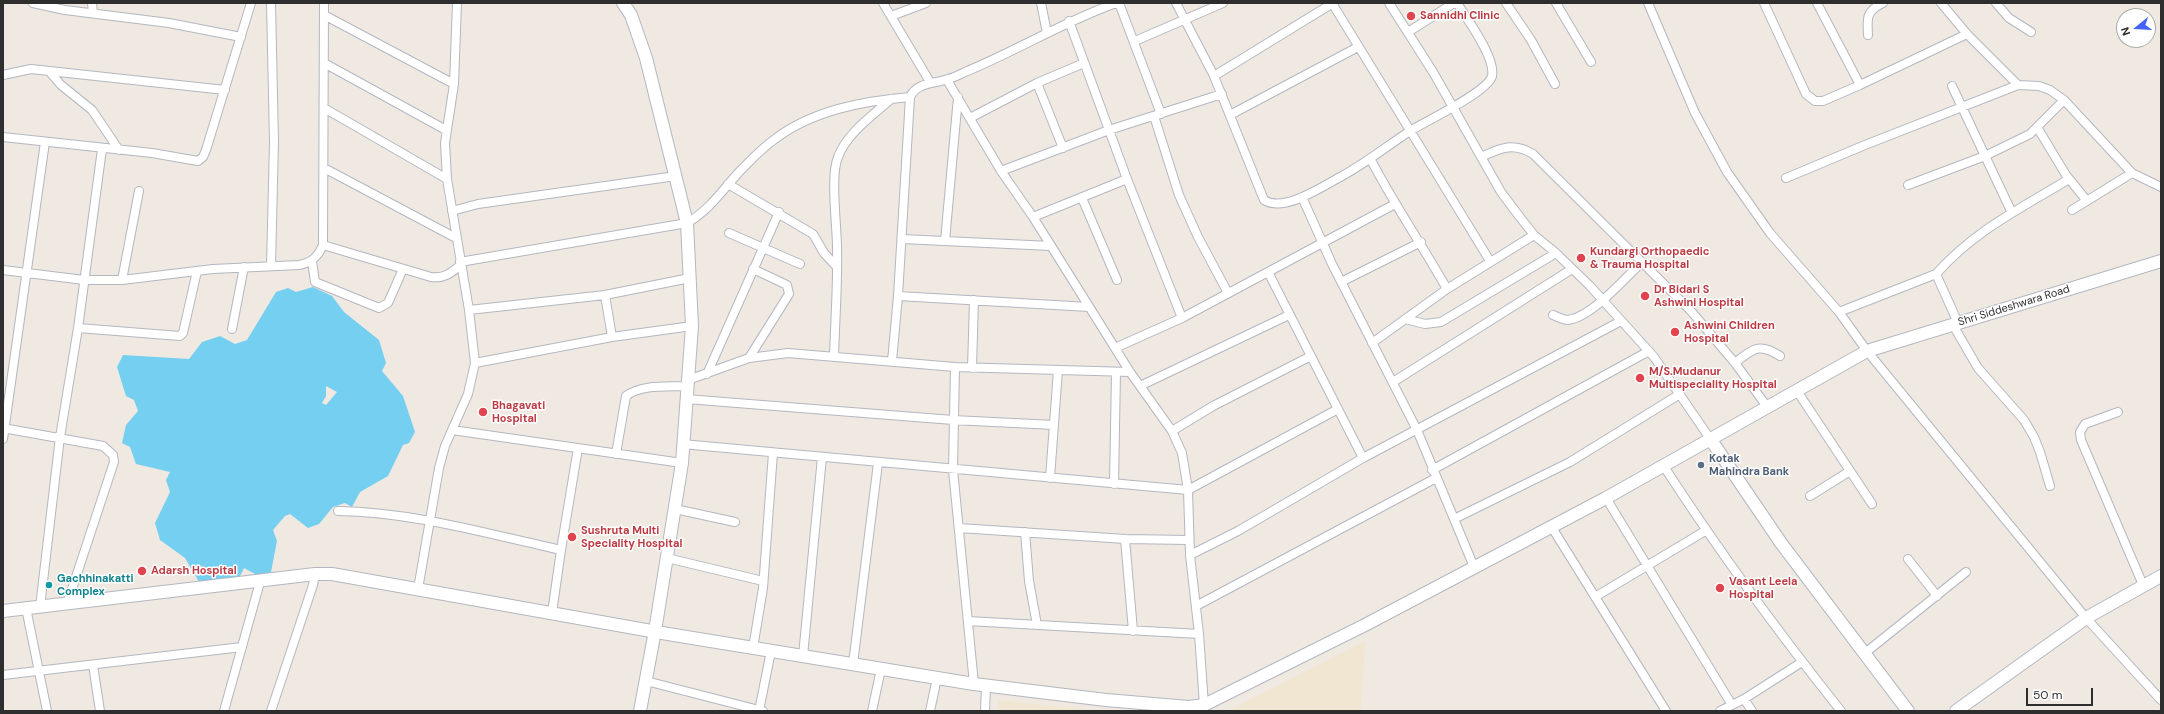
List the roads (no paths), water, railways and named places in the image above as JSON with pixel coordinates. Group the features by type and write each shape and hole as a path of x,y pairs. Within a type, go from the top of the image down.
{"street":[{"path":"33,3 66,10 169,23 241,36"},
{"path":"92,3 93,13"},
{"path":"3,137 119,150 198,161 206,150 251,3"},
{"path":"271,3 274,142 271,266"},
{"path":"3,270 84,280 122,280 197,271 299,265 312,261 320,252 323,245 324,3"},
{"path":"418,589 431,522 439,468 452,430 468,394 475,363 469,310 447,179 445,143 454,84 458,3"},
{"path":"623,3 631,15 646,58 687,223 692,326 682,444 682,463 655,631 640,711"},
{"path":"883,3 930,82"},
{"path":"892,16 926,3"},
{"path":"1041,3 1046,33"},
{"path":"892,361 902,239 910,97 917,88 930,82 947,80 980,66 1069,21 1116,3"},
{"path":"1120,3 1134,41 1157,115 1179,194 1198,237 1228,294"},
{"path":"1176,3 1214,76 1264,200 1277,204 1302,197 1371,160 1410,131 1453,107 1486,84 1492,77 1491,60 1456,3 1408,32"},
{"path":"1134,41 1223,3"},
{"path":"1214,76 1332,3 1490,261"},
{"path":"1506,3 1532,40 1556,84"},
{"path":"1556,3 1591,62"},
{"path":"1648,3 1695,113 1727,172 1770,233 1839,312 1867,351 2086,618 2161,700"},
{"path":"1764,3 1806,94 1811,98 1823,101 1860,86 1967,34"},
{"path":"1817,3 1860,86"},
{"path":"1868,35 1867,20 1869,14 1874,8 1883,3"},
{"path":"1941,3 1967,34 2018,85"},
{"path":"1996,3 2009,18 2031,32"},
{"path":"1391,4 1502,192 1534,235 1556,253 1572,269 1648,351 1680,394 1781,543 1908,711"},
{"path":"324,15 454,84"},
{"path":"1069,21 1127,180 1182,318"},
{"path":"1230,115 1358,47"},
{"path":"324,63 446,130"},
{"path":"970,118 1037,83 1084,63"},
{"path":"3,75 30,69 225,90"},
{"path":"49,71 61,85 92,110 119,150"},
{"path":"3,611 260,582 315,574 332,574 753,648 980,685 1106,700 1188,706 1204,705 1199,634 1190,555 1188,490 1182,453 1172,431 1130,372 1033,217 1001,171 958,96 947,80"},
{"path":"1037,83 1063,148"},
{"path":"1786,178 1865,145 2018,85 2039,86 2050,90 2064,100 2132,173 2161,187"},
{"path":"1952,86 2012,213"},
{"path":"1001,171 1109,130 1222,94"},
{"path":"945,241 958,96"},
{"path":"323,245 402,269 439,278 447,275 460,263 687,223 708,208 728,184 762,149 794,126 814,117 838,110 891,99 910,97"},
{"path":"834,357 837,267 835,175 837,158 846,143 862,125 891,99"},
{"path":"1908,185 1985,156 2030,134 2064,100"},
{"path":"324,108 447,179"},
{"path":"2037,128 2069,179 2087,201"},
{"path":"3,439 45,142"},
{"path":"1482,157 1501,149 1512,147 1523,148 1533,154 1690,311 1735,363 1768,408"},
{"path":"40,607 60,437 78,328 102,149"},
{"path":"1371,160 1395,204 1421,242 1447,289"},
{"path":"324,168 456,238"},
{"path":"2072,210 2132,173"},
{"path":"452,211 478,204 676,176"},
{"path":"1839,312 1936,274 1954,253 1983,230 2069,179"},
{"path":"1033,217 1127,180"},
{"path":"728,184 779,212 813,234 824,253 837,267"},
{"path":"122,280 139,192"},
{"path":"1302,197 1341,282 1417,430 1474,568"},
{"path":"1082,198 1117,280"},
{"path":"1115,348 1182,318 1395,204"},
{"path":"707,374 762,247 779,212"},
{"path":"729,232 800,264"},
{"path":"1372,342 1447,289 1534,235"},
{"path":"902,239 1051,246"},
{"path":"1341,282 1421,242"},
{"path":"1405,319 1424,324 1441,322 1556,253"},
{"path":"312,261 315,282 379,308 388,304 402,269"},
{"name":"Shri Siddeshwara Road","path":"1204,705 1323,647 1606,498 1867,351 2161,261"},
{"path":"1553,315 1563,319 1575,318 1602,300 1642,262"},
{"path":"232,329 244,268"},
{"path":"1393,382 1572,269"},
{"path":"748,358 789,294 787,285 753,270"},
{"path":"78,328 180,336 183,333 197,271"},
{"path":"1268,272 1364,458"},
{"path":"1936,274 1956,324 1978,368 2024,420 2034,437 2050,486"},
{"path":"469,310 605,295 690,278"},
{"path":"605,295 612,337"},
{"path":"898,296 1089,307"},
{"path":"972,368 974,300"},
{"path":"1140,386 1289,315"},
{"path":"1190,555 1238,531 1364,458 1621,321"},
{"path":"475,363 612,337 692,326"},
{"path":"1735,363 1748,353 1762,347 1769,349 1780,356"},
{"path":"1196,606 1434,474 1648,351"},
{"path":"616,454 626,396 633,390 687,383 748,358 788,353 892,361 955,368 1130,372"},
{"path":"1172,431 1213,406 1311,356"},
{"path":"955,368 953,470 968,621 985,711"},
{"path":"1050,478 1058,370"},
{"path":"1114,484 1116,372"},
{"path":"1797,391 1872,504"},
{"path":"1454,519 1570,462 1680,394"},
{"path":"686,398 953,420 1054,425"},
{"path":"682,444 953,470 1188,490 1338,409"},
{"path":"2118,412 2085,424 2080,432 2143,585"},
{"path":"4,428 103,446 113,455 114,462 67,604"},
{"path":"452,430 682,463"},
{"path":"552,613 578,448"},
{"path":"753,648 763,581 773,453"},
{"path":"803,656 822,457"},
{"path":"853,664 878,463"},
{"path":"1664,465 1705,531 1802,662 1841,711"},
{"path":"1810,496 1850,471"},
{"path":"1606,498 1732,705"},
{"path":"674,509 735,522"},
{"path":"338,511 358,511 431,522 561,550"},
{"path":"1551,526 1666,711"},
{"path":"959,528 1125,539 1189,540"},
{"path":"1596,597 1705,531"},
{"path":"1025,532 1030,581 1037,625"},
{"path":"1125,539 1133,631"},
{"path":"667,558 763,581"},
{"path":"1908,559 1937,596"},
{"path":"1865,653 1966,572"},
{"path":"272,711 313,586 315,574"},
{"path":"1956,711 2086,618 2161,576"},
{"path":"224,711 260,582"},
{"path":"26,608 47,711"},
{"path":"968,621 1199,634"},
{"path":"3,675 242,647"},
{"path":"646,681 760,711 772,651"},
{"path":"1720,711 1744,699 1802,662"},
{"path":"93,664 100,711"},
{"path":"872,711 881,669"},
{"path":"930,711 937,678"},
{"path":"1744,699 1752,711"}],"water":[{"path":"313,287 332,296 344,312 379,340 386,363 382,371 403,396 415,432 409,443 403,445 388,476 360,492 352,507 345,503 333,507 319,524 308,528 290,514 285,516 273,530 277,541 271,572 259,576 244,568 236,584 201,585 185,558 160,540 155,523 170,492 166,480 170,472 136,464 130,447 122,443 126,425 138,411 134,400 126,396 117,367 123,355 189,359 202,342 220,336 235,344 247,340 276,292 288,288 296,292","holes":["326,386 337,392 326,405 322,403 326,396"]}],"place":[{"name":"Sannidhi Clinic","path":"1411,16"},
{"name":"Kundargi Orthopaedic & Trauma Hospital","path":"1581,258"},
{"name":"Dr Bidari S Ashwini Hospital","path":"1645,296"},
{"name":"Ashwini Children Hospital","path":"1675,332"},
{"name":"M/S.Mudanur Multispeciality Hospital","path":"1640,378"},
{"name":"Bhagavati Hospital","path":"483,412"},
{"name":"Kotak Mahindra Bank","path":"1701,465"},
{"name":"Sushruta Multi Speciality Hospital","path":"572,537"},
{"name":"Adarsh Hospital","path":"142,571"},
{"name":"Gachhinakatti Complex","path":"49,585"},
{"name":"Vasant Leela Hospital","path":"1720,588"}]}
